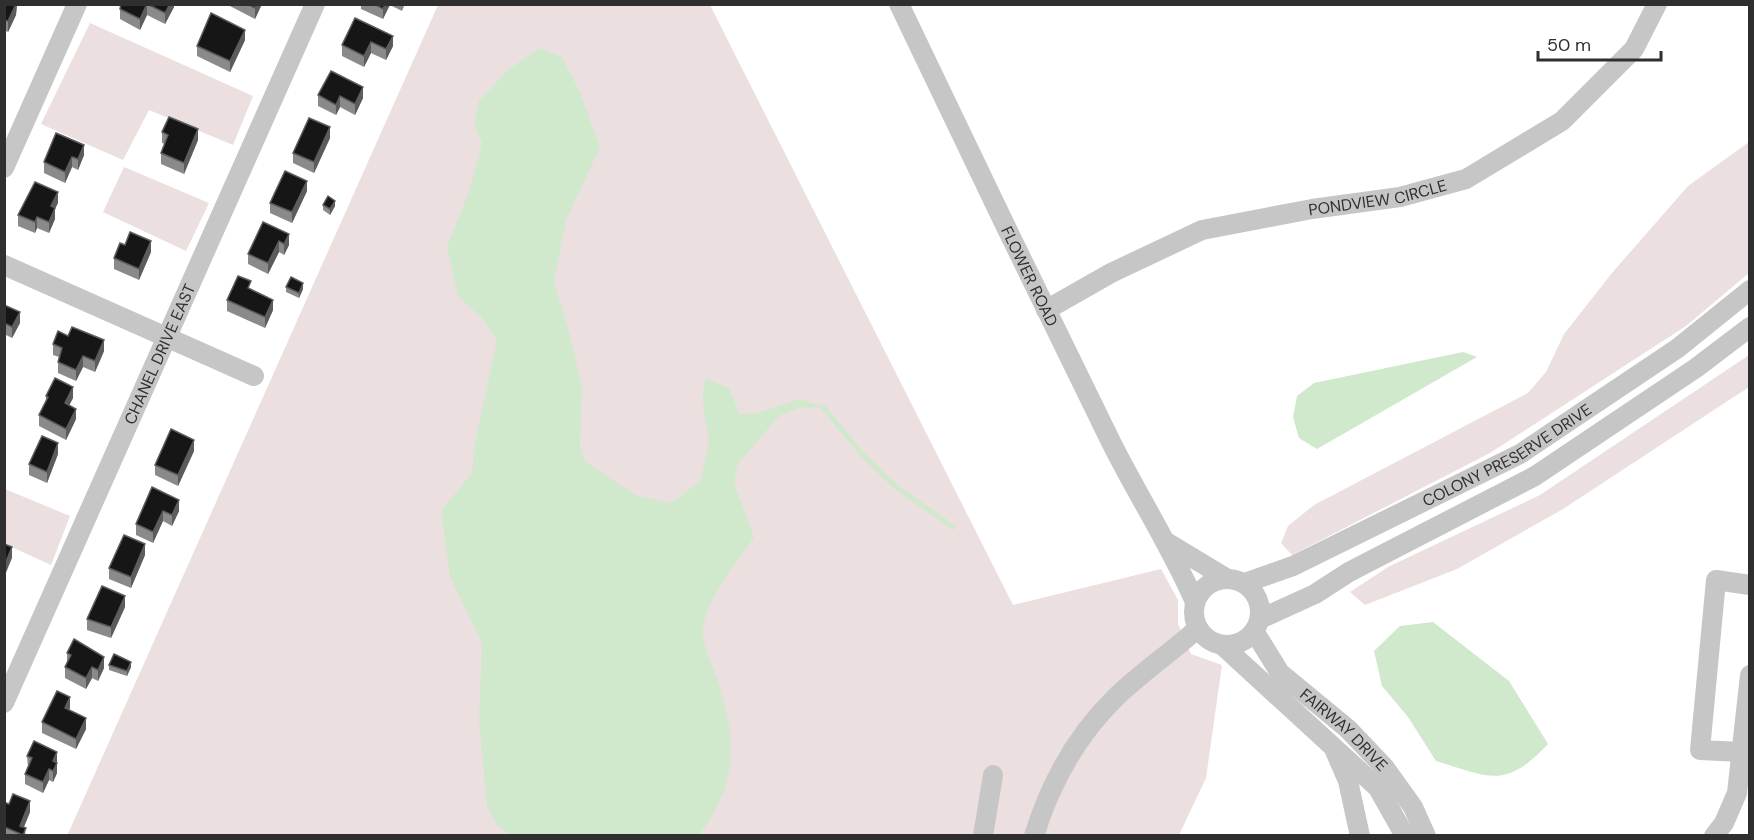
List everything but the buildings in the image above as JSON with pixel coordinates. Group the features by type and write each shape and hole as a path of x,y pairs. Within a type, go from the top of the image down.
{"street":[{"path":"4,168 77,4"},
{"name":"CHANEL DRIVE EAST","path":"4,703 315,4"},
{"name":"FLOWER ROAD","path":"899,4 1046,310 1143,505 1168,543 1174,564 1195,602"},
{"name":"PONDVIEW CIRCLE","path":"1046,310 1111,273 1202,230 1312,209 1400,197 1466,179 1562,121 1634,49 1657,4"},
{"path":"4,265 254,376"},
{"name":"COLONY PRESERVE DRIVE","path":"1245,583 1293,566 1520,454 1678,348 1749,291"},
{"name":"COLONY PRESERVE DRIVE","path":"1257,625 1316,594 1349,572 1535,476 1696,368 1749,327"},
{"name":"FLOWER ROAD","path":"1168,543 1226,578"},
{"path":"1226,578 1245,583 1258,599 1257,625 1242,642 1222,645 1206,638 1198,628 1194,615 1195,602 1207,585 1226,578"},
{"path":"1741,752 1700,750 1716,580 1749,585"},
{"name":"FAIRWAY DRIVE","path":"1257,625 1280,673 1348,729 1386,768 1413,807 1426,836"},
{"path":"1034,836 1056,778 1072,750 1100,714 1116,697 1198,628"},
{"name":"FAIRWAY DRIVE","path":"1222,645 1378,788 1404,836"},
{"path":"1714,836 1724,823 1737,793 1749,675"},
{"path":"1333,746 1348,781 1360,836"},
{"path":"983,836 993,775"}],"shaded area":[{"path":"438,5 710,5 1013,605 1161,569 1178,600 1178,624 1191,654 1222,665 1206,778 1179,835 67,836"},
{"path":"90,23 253,96 233,145 149,110 123,160 41,124"},
{"path":"540,48 562,57 579,90 600,147 566,220 554,282 571,339 582,389 580,446 585,461 635,495 671,503 701,481 709,440 702,398 706,378 730,389 739,414 758,413 800,399 823,407 798,408 779,416 738,464 734,483 754,537 722,583 704,621 705,644 724,703 731,742 727,779 721,797 699,835 510,835 498,826 487,807 479,721 482,643 450,577 441,511 472,473 475,443 497,340 483,319 458,296 447,247 470,189 482,143 474,125 479,101 509,69"},
{"path":"1749,142 1749,273 1686,326 1490,453 1292,555 1281,543 1288,526 1314,505 1528,393 1546,372 1564,334 1612,273 1688,186"},
{"path":"124,167 209,203 186,251 103,212"},
{"path":"1463,352 1477,357 1317,449 1299,438 1293,417 1297,396 1314,383"},
{"path":"1749,355 1749,387 1563,509 1457,569 1365,605 1350,592 1388,567 1540,495"},
{"path":"5,489 70,516 51,565 5,544"},
{"path":"1433,622 1509,681 1548,744 1520,768 1508,774 1483,775 1436,761 1408,717 1382,686 1374,651 1400,626"}],"waterway":[{"path":"823,407 862,454 896,487 953,527"}]}
